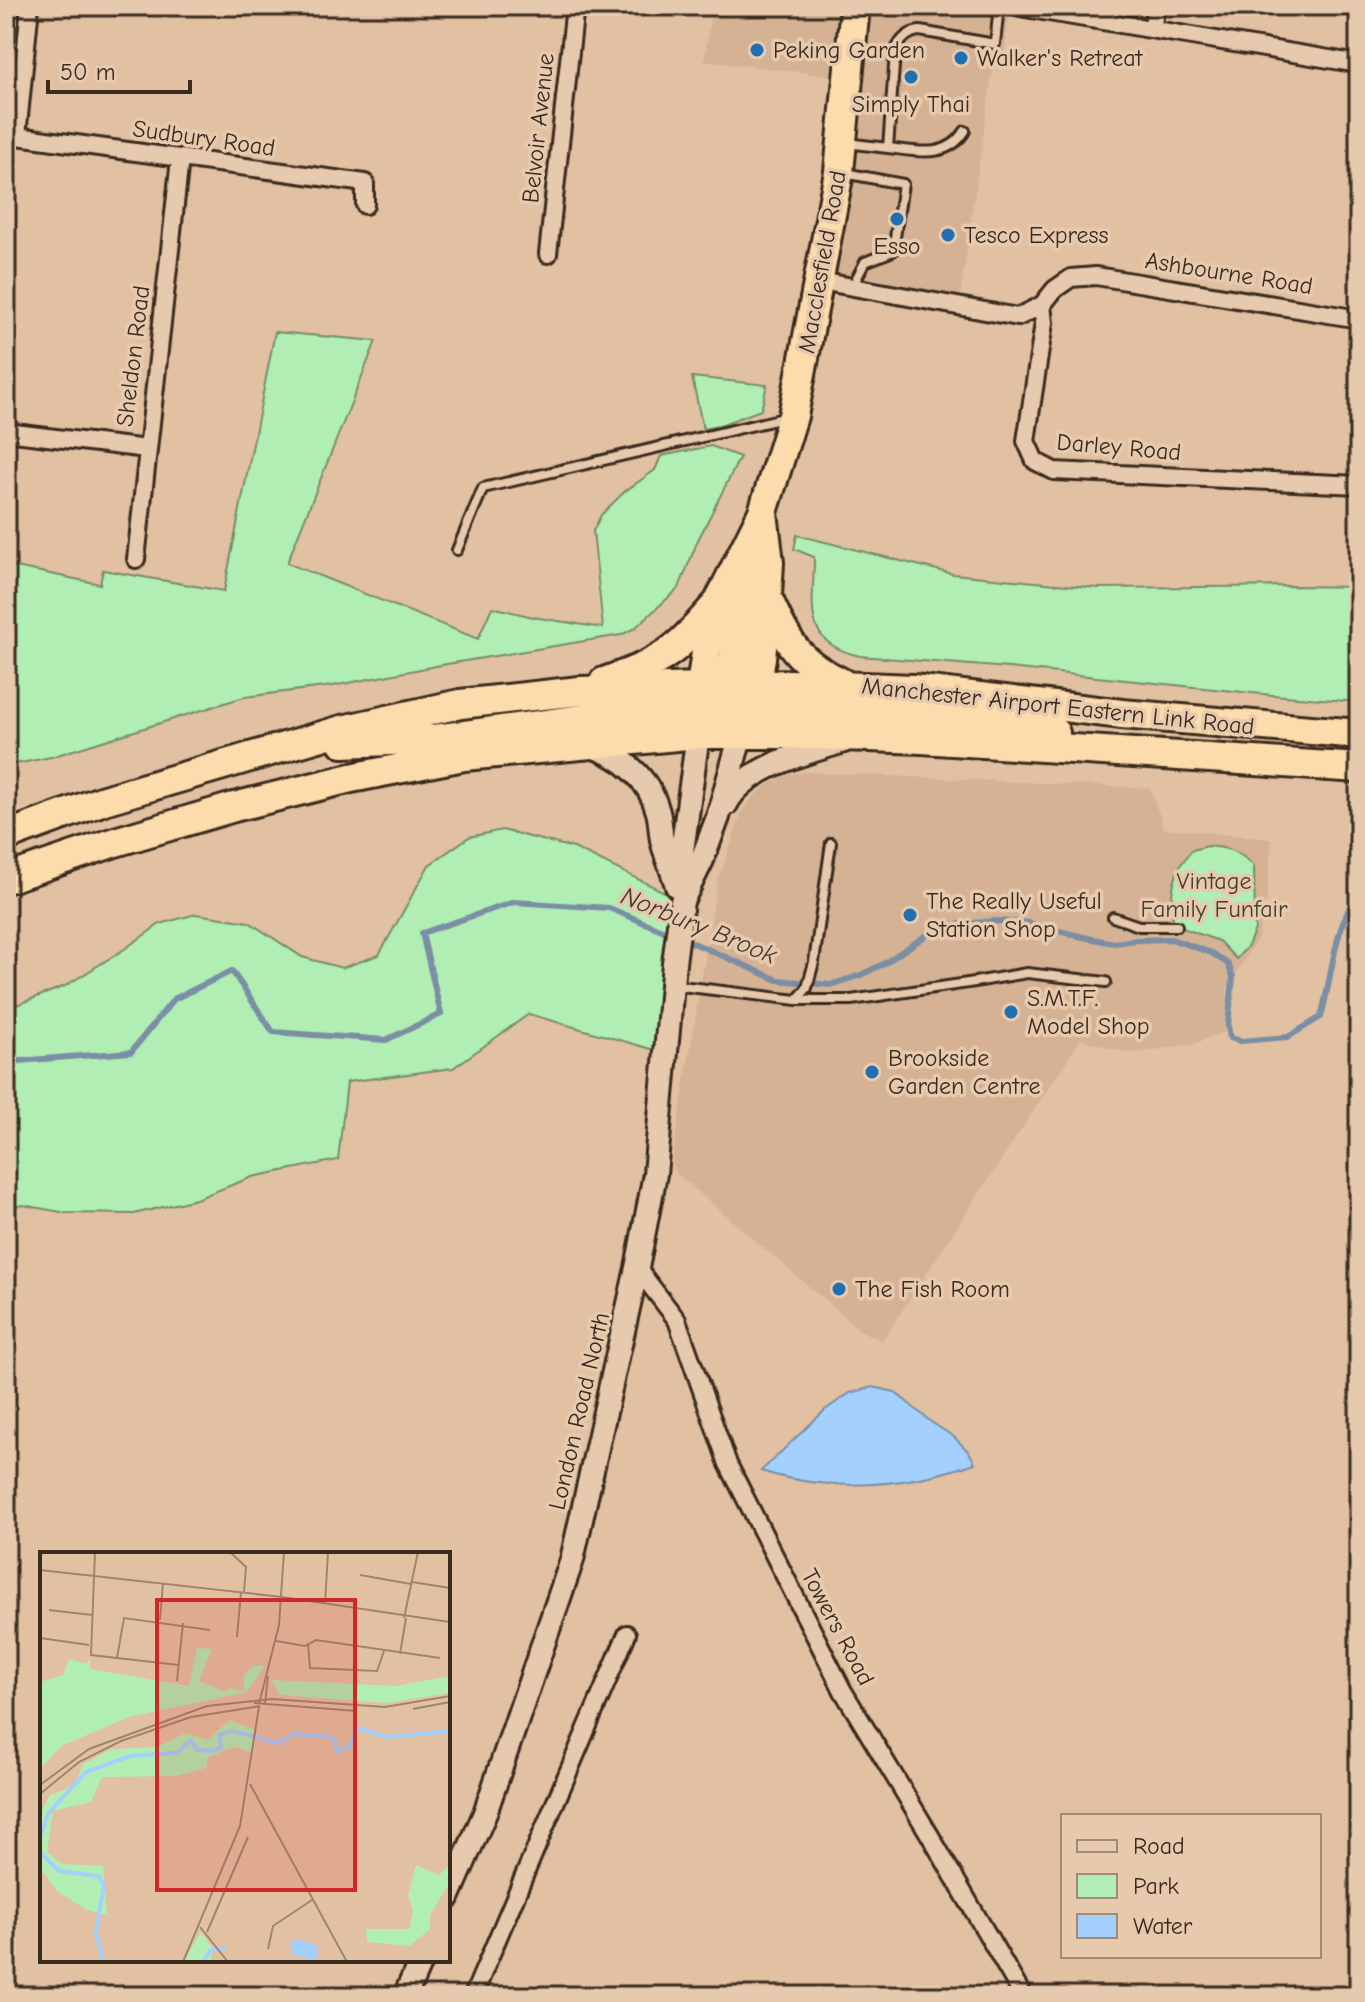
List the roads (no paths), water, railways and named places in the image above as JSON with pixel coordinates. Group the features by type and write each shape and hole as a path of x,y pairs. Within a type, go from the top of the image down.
{"highway":[{"name":"Macclesfield Road","path":"724,708 706,652 718,603 764,523 793,416 839,172 855,6"},
{"name":"Macclesfield Road","path":"724,708 761,658 769,563 764,523"},
{"path":"724,708 753,559 764,523"},
{"path":"767,596 781,628 798,654 846,686"},
{"path":"580,691 634,671 666,654 718,603"},
{"name":"Manchester Airport Eastern Link Road","path":"6,879 160,828 336,782 464,756 656,739 724,708 846,686 913,689 1122,714 1359,734"},
{"path":"6,836 104,800 342,730 460,704 580,691 724,708"},
{"path":"287,746 435,739 621,714 724,708 880,712 1007,723 1162,755"},
{"name":"Manchester Airport Eastern Link Road","path":"724,708 861,736 1359,768"}],"main road":[{"name":"Macclesfield Road","path":"680,901 702,860 718,817 724,708"},
{"name":"Macclesfield Road","path":"680,901 724,708"},
{"path":"718,817 729,797 744,782 785,759 861,736"},
{"path":"583,744 598,748 626,763 647,786 659,815 663,842 680,901"},
{"name":"London Road North","path":"450,1893 485,1813 572,1560 655,1174 680,901"},
{"path":"405,1996 420,1962"}],"street":[{"path":"11,137 30,6"},
{"name":"Belvoir Avenue","path":"548,254 575,6"},
{"path":"1013,6 1359,64"},
{"path":"1153,29 1155,6"},
{"name":"Sudbury Road","path":"11,137 365,183 365,205"},
{"name":"Sheldon Road","path":"136,559 180,159"},
{"name":"Ashbourne Road","path":"820,281 1018,317 1042,305 1055,289 1071,278 1096,276 1359,319"},
{"name":"Darley Road","path":"1042,305 1044,323 1026,441 1035,461 1054,471 1359,485"},
{"path":"6,432 147,449"},
{"name":"Towers Road","path":"637,1268 677,1320 728,1464 843,1691 1023,1996"},
{"path":"473,1996 627,1634"}],"lane":[{"path":"888,148 895,52 899,42 912,31 920,31 995,44 999,6"},
{"path":"843,142 935,152 956,143 965,131"},
{"path":"839,172 903,184 893,251 865,262 852,287"},
{"path":"457,550 483,488 793,416"},
{"path":"797,1000 807,988 814,962 831,843"},
{"path":"1113,917 1139,926 1177,926"},
{"path":"673,974 797,1000 851,1000 1027,973 1106,982"}],"water":[{"path":"873,1387 895,1392 954,1437 975,1463 923,1477 868,1484 814,1482 761,1471 825,1410 850,1393"}],"waterway":[{"name":"Norbury Brook","path":"684,939 778,980 830,985 885,963 940,926 996,921 1028,923 1114,943 1171,939 1212,953 1228,964 1233,977 1228,1026 1230,1038 1241,1041 1288,1037 1321,1017 1339,936 1359,893"},
{"name":"Norbury Brook","path":"6,1062 131,1052 174,999 232,971 273,1032 386,1040 441,1014 422,933 514,902 609,908 674,935"}],"place":[{"name":"Peking Garden","path":"757,50"},
{"name":"Walker's Retreat","path":"961,58"},
{"name":"Simply Thai","path":"911,77"},
{"name":"Esso","path":"897,219"},
{"name":"Tesco Express","path":"948,235"},
{"name":"The Really Useful Station Shop","path":"910,915"},
{"name":"S.M.T.F. Model Shop","path":"1011,1012"},
{"name":"Brookside Garden Centre","path":"872,1072"},
{"name":"The Fish Room","path":"839,1289"}],"park label":[{"name":"Vintage Family Funfair","path":"1214,895"}]}
